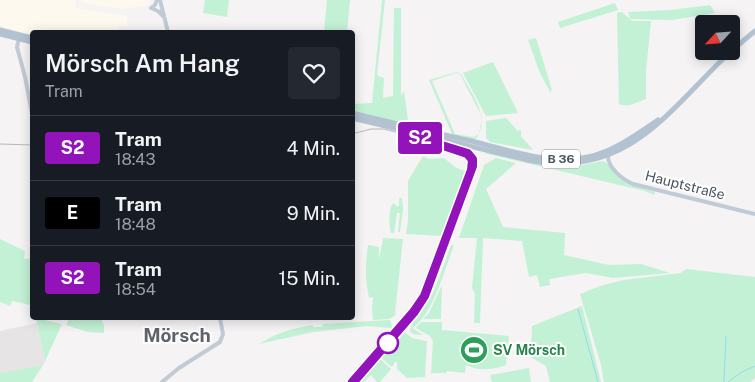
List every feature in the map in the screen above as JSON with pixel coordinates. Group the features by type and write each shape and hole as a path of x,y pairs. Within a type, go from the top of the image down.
{"main road":[{"path":"0,30 30,41"},
{"name":"B 36","path":"740,43 755,30"},
{"path":"0,34 30,38"},
{"name":"B 36","path":"355,119 550,164 574,163 599,159 667,114 722,60"},
{"name":"B 36","path":"355,114 505,150 547,158 578,158 607,153"}],"street":[{"path":"158,0 151,8 158,11 164,17"},
{"path":"158,0 167,30"},
{"path":"19,37 17,47 30,103"},
{"path":"607,153 614,170"},
{"name":"Hauptstraße","path":"607,153 609,163 614,170 628,181 639,186 755,214"},
{"path":"599,159 609,163"},
{"path":"162,382 175,371 220,342 223,334 220,320"}],"shaded area":[{"path":"0,0 76,0 75,8 127,16 127,26 118,26 117,30 30,30 30,34 0,26"},
{"path":"80,0 149,0 150,5 123,9 82,3"},
{"path":"37,323 45,361 43,365 0,373 0,331"}],"green space":[{"path":"205,0 229,0 227,17 203,13"},
{"path":"327,0 350,0 347,30 324,30"},
{"path":"382,0 385,0 377,74 384,78 383,98 393,96 394,8 401,8 401,96 404,91 407,124 355,111 355,104 372,103"},
{"path":"615,3 618,10 560,28 558,22"},
{"path":"710,5 715,13 672,20 630,19 628,12 671,10"},
{"path":"622,12 632,21 651,21 646,71 646,99 626,105 619,104 617,13"},
{"path":"536,38 552,90 550,92 540,73 528,40"},
{"path":"493,62 518,113 486,116 463,73"},
{"path":"457,72 461,74 475,98 481,115 460,74 456,73 432,81 455,134 474,137 478,134 475,140 449,134 452,134 429,80"},
{"path":"506,118 518,131 521,131 521,136 533,150 490,142 486,138 486,121"},
{"path":"484,153 555,165 576,166 603,161 631,185 655,192 654,195 645,191"},
{"path":"423,156 429,159 444,158 455,167 467,172 443,236 406,234 408,221 408,181"},
{"path":"496,158 516,163 486,189 503,227 565,233 564,255 609,265 641,264 670,273 613,278 586,273 549,279 550,285 540,287 537,275 529,277 522,241 483,238 480,323 474,323 475,294 472,288 477,238 459,238 484,165"},
{"path":"399,198 402,198 403,209 400,232 398,232 400,213 397,213 394,233 391,233 390,209 393,203 399,206"},
{"path":"383,238 403,239 396,315 389,319 373,320 373,297 369,298 366,278 367,252 368,245 379,247 379,260"},
{"path":"0,239 25,251 24,259 30,258 30,305 12,301 10,306 0,302"},
{"path":"451,245 454,245 432,303 419,322 412,328 423,335 413,334 410,331 411,327 432,294"},
{"path":"686,269 755,277 755,378 750,382 604,382 601,365 580,294 603,285 624,280 681,273"},
{"path":"441,287 441,319 423,319 429,313"},
{"path":"582,306 601,382 550,382 546,366 527,355 531,351 532,326"},
{"path":"36,320 45,320 62,324 45,361"},
{"path":"68,320 101,320 104,325 104,333 88,332 66,325"},
{"path":"390,320 391,328 367,326 313,332 259,344 278,334 306,326 322,327 323,324"},
{"name":"SV Mörsch","path":"421,322 442,322 442,330 509,336 506,365 486,369 466,365 465,373 447,371 446,373 431,373 433,341 430,336 417,329 416,327"},
{"path":"402,330 412,338 427,341 425,377 407,378 397,369 397,362 392,367 380,357 391,369 380,382 377,382 371,375 364,382 355,382"},
{"path":"43,365 32,382 0,382 0,373"},
{"path":"529,368 531,382 492,382 490,375"}],"waterway":[{"path":"578,309 598,382"},
{"path":"724,382 726,336"},
{"path":"728,382 755,366"}],"tram line":[{"path":"354,382 414,313 425,296 471,174 474,161 470,154 453,147 384,129 371,129 355,133"},
{"name":"S2","path":"352,382 413,312 424,296 471,170 472,160 467,154 419,138 468,153 471,155 474,163 471,174 428,291 414,313 354,382"},
{"path":"0,144 30,145"}],"place":[{"name":"SV Mörsch","path":"474,350"}],"district":[{"name":"Mörsch","path":"177,335"}]}
